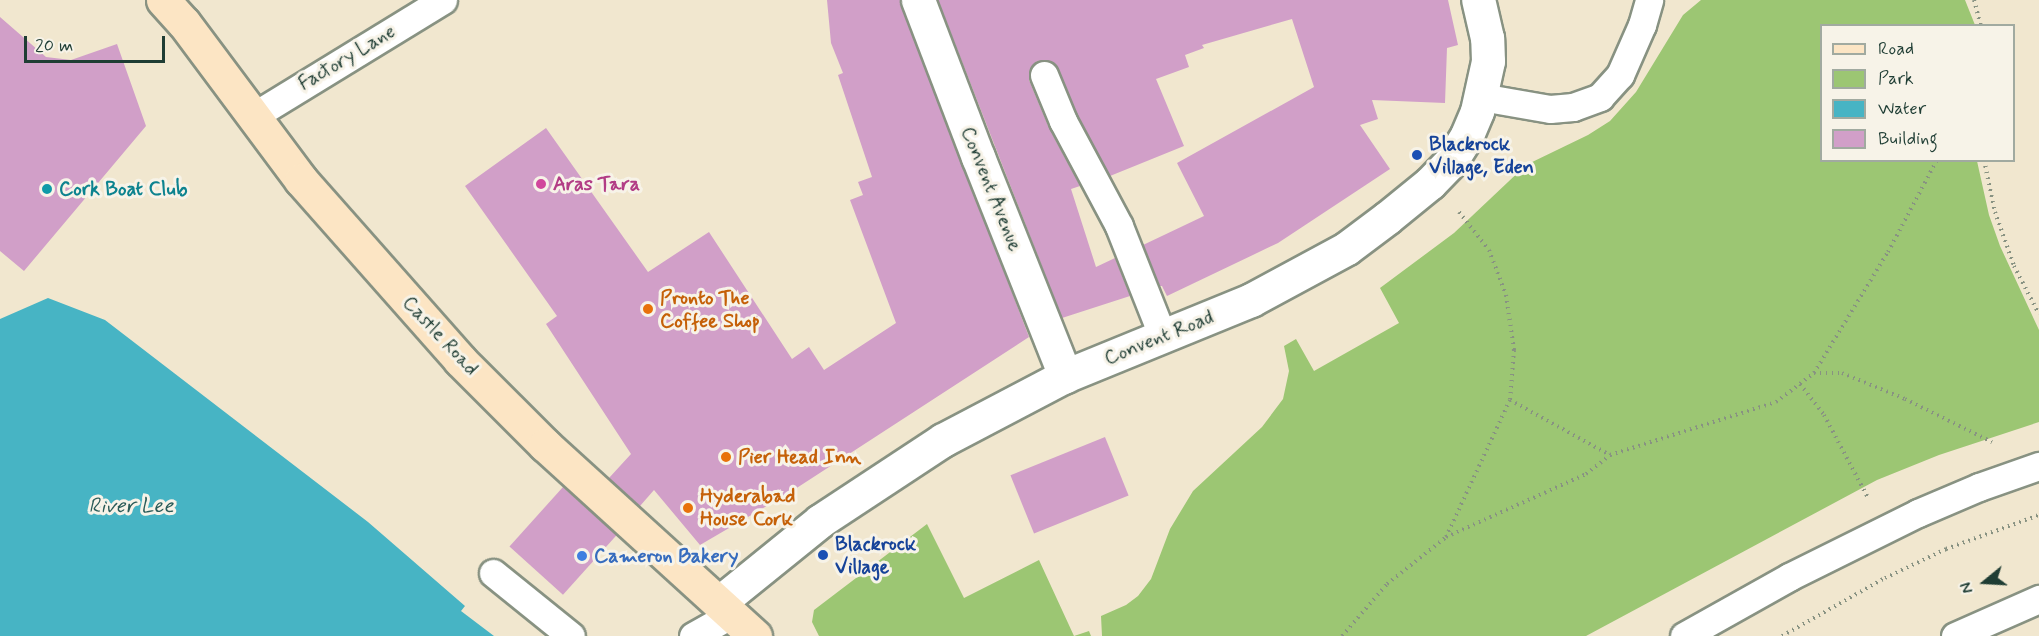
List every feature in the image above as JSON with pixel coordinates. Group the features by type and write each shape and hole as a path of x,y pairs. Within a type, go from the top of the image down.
{"main road":[{"name":"Castle Road","path":"163,0 184,23 252,117 355,243 460,360 545,445 735,617"}],"street":[{"name":"Convent Avenue","path":"918,0 1065,376"},
{"name":"Convent Road","path":"735,617 820,521 943,440 1065,376 1251,300 1347,248 1430,183 1451,161 1467,135 1481,97 1488,61 1487,38 1478,0"}],"lane":[{"name":"Factory Lane","path":"252,117 443,0"},
{"path":"1481,97 1550,109 1573,107 1599,97 1620,75 1642,25 1648,0"},
{"path":"1044,75 1064,121 1119,226 1162,337"},
{"path":"1684,636 1790,577 1918,513 1979,487 2039,466"},
{"path":"493,573 571,636"},
{"path":"1955,636 2039,599"},
{"path":"693,636 735,617"}],"path":[{"path":"1974,0 1980,24"},
{"path":"1342,636 1387,584 1446,537 1586,474 1610,455 1776,402 1814,373 1888,252 1936,162"},
{"path":"1984,162 1995,212 2014,266 2039,314"},
{"path":"1446,537 1510,400 1514,350 1506,295 1489,250 1459,212"},
{"path":"1814,373 1842,373 1905,399 1995,443"},
{"path":"1800,384 1824,415 1868,496"},
{"path":"1510,400 1610,455"},
{"path":"1782,636 1885,578 1946,549 2039,515"}],"green space":[{"path":"1701,0 1965,0 1975,24 1820,24 1820,162 1977,162 1989,215 2000,246 2039,330 2039,422 1939,455 1877,480 1586,636 1102,636 1101,616 1126,605 1138,596 1151,579 1170,529 1193,491 1262,427 1283,399 1289,371 1284,346 1296,339 1314,371 1399,323 1380,288 1454,233 1526,165 1588,135 1610,121 1636,92 1683,15"},
{"path":"927,524 964,598 1039,560 1074,636 819,636 812,622 814,610"},
{"path":"1089,631 1091,636 1074,636"}],"water":[{"name":"River Lee","path":"48,298 105,320 368,522 465,606 461,611 494,636 0,636 0,319"}],"building":[{"path":"827,0 900,0 1029,337 789,493 700,545 654,490 640,506 609,478 631,454 546,324 557,316 465,186 546,128 648,272 709,232 792,359 809,347 824,370 896,323 850,200 863,195 858,182 872,177 838,75 843,73 831,43"},
{"path":"938,0 1448,0 1458,45 1447,48 1445,103 1372,100 1378,119 1360,125 1390,169 1278,243 1167,296 1160,286 1143,245 1204,216 1177,163 1314,87 1292,19 1202,45 1204,48 1185,55 1189,67 1156,79 1184,146 1110,176 1077,114 1058,68 1047,60 1037,61 1029,72 1029,80 1049,128 1080,186 1071,189 1096,267 1115,258 1130,296 1062,318"},
{"name":"Cork Boat Club","path":"0,17 46,57 71,60 117,44 146,126 24,271 0,251"},
{"path":"1105,437 1129,495 1034,534 1010,475"},
{"path":"563,487 617,535 563,595 509,546"}],"place":[{"name":"Blackrock Village, Eden","path":"1417,155"},
{"name":"Aras Tara","path":"541,184"},
{"name":"Cork Boat Club","path":"47,189"},
{"name":"Pronto The Coffee Shop","path":"648,309"},
{"name":"Pier Head Inn","path":"726,457"},
{"name":"Hyderabad House Cork","path":"688,508"},
{"name":"Blackrock Village","path":"823,555"},
{"name":"Cameron Bakery","path":"582,556"}]}
